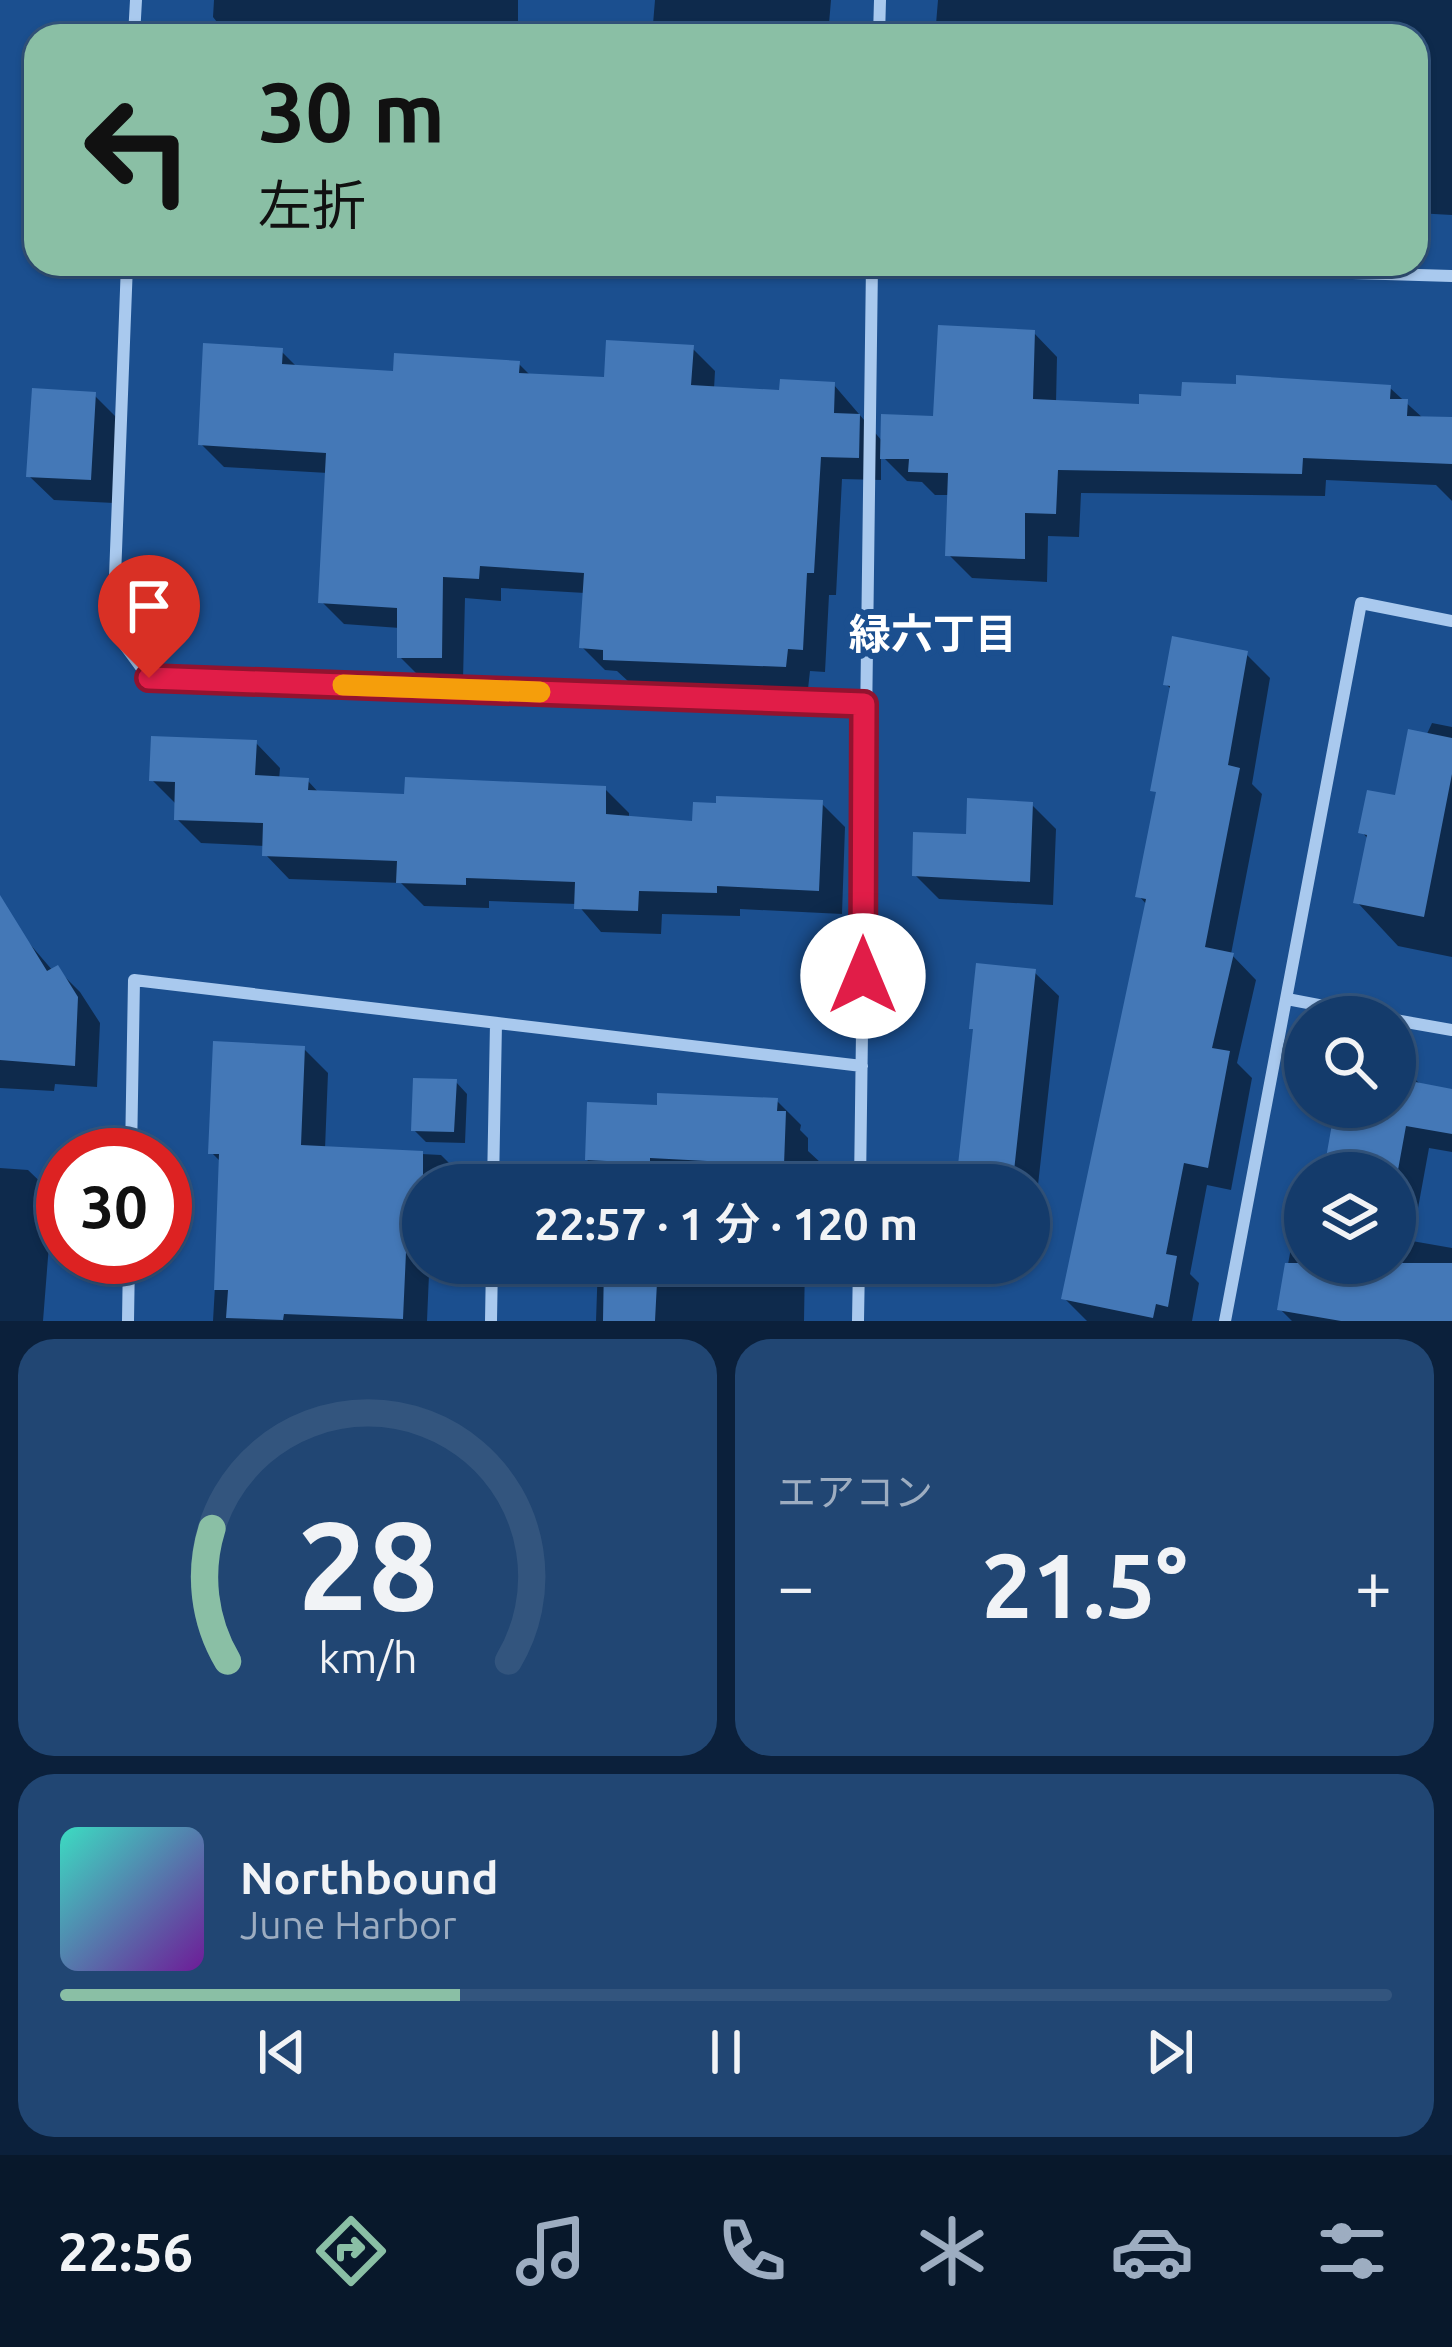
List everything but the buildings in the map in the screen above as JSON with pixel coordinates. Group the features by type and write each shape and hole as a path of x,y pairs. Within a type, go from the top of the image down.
{"street":[{"path":"127,276 113,629 149,678 864,704"},
{"path":"860,1164 872,276"},
{"path":"1421,276 1452,277"},
{"path":"1288,996 1361,603 1452,621"},
{"path":"131,1128 134,980 862,1066"},
{"path":"1225,1321 1284,1015"},
{"path":"493,1164 496,1023"},
{"path":"1416,1024 1452,1030"},
{"path":"128,1321 129,1284"},
{"path":"490,1321 491,1284"},
{"path":"858,1321 859,1284"}],"slow traffic":[{"path":"343,685 540,692"}],"district":[{"name":"緑六丁目","path":"933,634"}],"route":[{"path":"149,678 864,704 863,976"}]}
